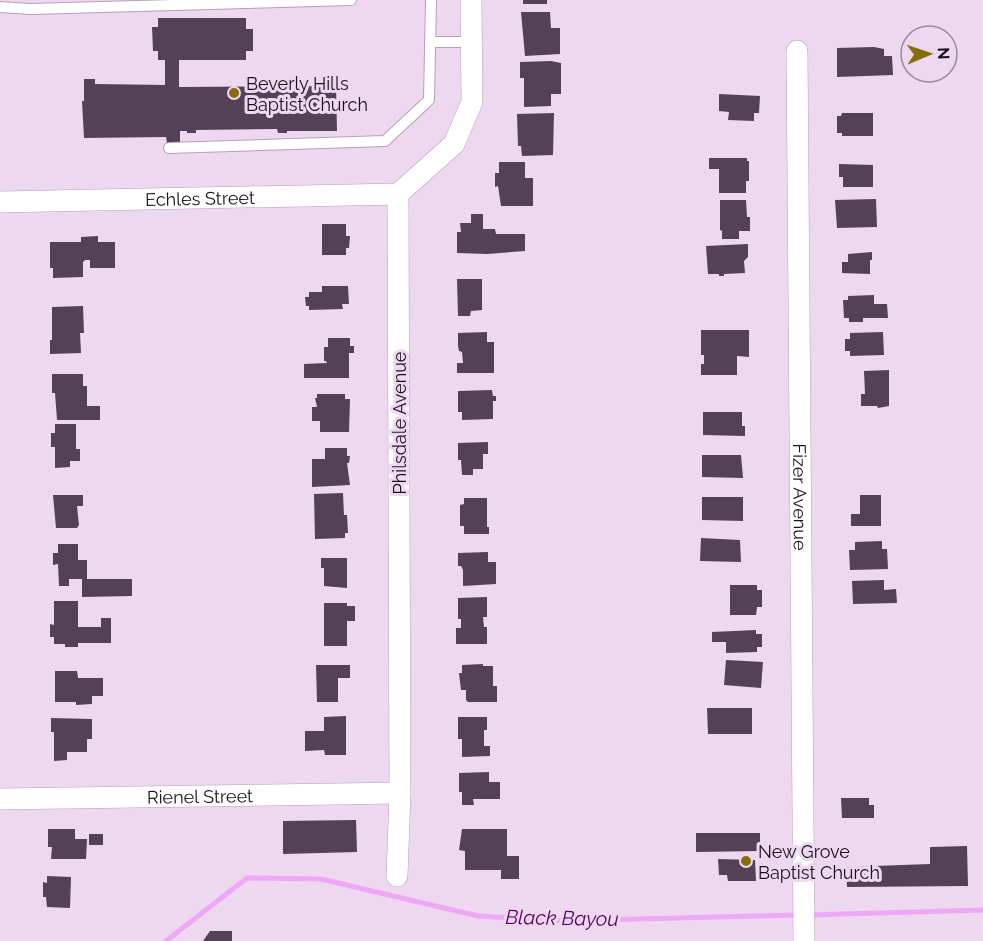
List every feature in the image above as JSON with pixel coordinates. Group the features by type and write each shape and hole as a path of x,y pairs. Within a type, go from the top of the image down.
{"street":[{"path":"398,194 454,144 472,102 471,0"},
{"name":"Fizer Avenue","path":"797,51 803,924"},
{"name":"Echles Street","path":"0,202 398,194"},
{"name":"Philsdale Avenue","path":"397,876 400,794 398,194"},
{"name":"Rienel Street","path":"0,800 400,794"}],"lane":[{"path":"0,7 30,9 351,0"},
{"path":"169,148 385,141 429,100 431,0"},
{"path":"430,42 471,42"}],"building":[{"path":"523,0 547,0 547,4 523,4"},
{"path":"521,12 550,12 551,28 560,28 560,54 525,56"},
{"path":"158,18 246,18 246,29 253,29 253,51 246,51 246,60 179,60 179,87 336,86 337,131 278,133 277,129 196,130 196,133 187,133 187,131 180,131 180,143 167,143 166,137 84,138 82,101 84,101 84,79 95,79 95,84 165,85 165,60 158,60 158,51 153,51 152,27 158,27"},
{"path":"837,48 884,49 884,56 892,56 893,75 837,77"},
{"path":"520,62 561,63 561,94 551,94 551,106 524,107 524,78 520,78"},
{"path":"719,94 760,96 759,113 754,113 754,121 728,120 729,112 719,111"},
{"path":"554,113 553,155 522,156 521,146 518,146 517,114"},
{"path":"842,113 873,113 873,136 842,136 842,133 837,133 837,116 841,116"},
{"path":"709,158 747,158 749,181 746,181 746,193 719,193 719,169 709,169"},
{"path":"499,162 525,162 525,178 533,178 533,206 501,206 498,186 495,187 495,173 499,173"},
{"path":"839,164 873,165 873,187 843,187 843,177 839,177"},
{"path":"876,199 877,227 837,228 835,200"},
{"path":"720,200 746,200 750,231 739,231 739,239 722,239"},
{"path":"471,214 483,214 483,229 495,229 496,234 525,234 525,251 487,254 457,253 457,232 461,232 460,223 471,223"},
{"path":"322,224 346,224 346,236 350,236 346,255 322,255"},
{"path":"98,236 98,242 115,242 115,268 90,268 90,260 85,260 83,277 53,278 53,268 50,268 50,242 81,242 81,237"},
{"path":"748,244 748,257 744,261 745,273 724,274 724,276 708,274 706,246"},
{"path":"872,252 870,274 842,273 842,262 848,262 848,254"},
{"path":"457,279 482,279 482,310 471,311 470,316 458,316"},
{"path":"322,286 348,286 349,304 342,304 343,309 309,310 305,297 309,297 309,292 322,292"},
{"path":"874,295 874,304 887,304 888,318 863,318 863,322 849,322 849,318 844,318 843,300 848,300 848,296"},
{"path":"83,306 84,333 80,333 81,353 50,354 52,307"},
{"path":"701,330 749,330 749,357 737,356 737,375 701,375 704,355 701,355"},
{"path":"487,332 487,342 494,342 494,373 457,373 457,363 463,363 462,352 459,351 458,346 458,333"},
{"path":"883,332 884,355 850,356 850,351 845,351 845,339 850,339 850,333"},
{"path":"328,338 350,338 350,346 354,346 354,353 349,353 349,378 304,378 304,364 327,363 324,361 324,347 328,347"},
{"path":"889,370 889,406 878,408 877,406 861,406 861,394 865,394 864,371"},
{"path":"52,374 83,374 83,386 87,386 87,406 100,406 100,420 57,420 55,393 52,393"},
{"path":"492,390 493,396 496,396 496,401 493,401 493,419 462,420 462,412 458,412 458,391"},
{"path":"317,394 345,394 345,399 350,399 349,432 320,432 320,421 312,421 312,407 317,407 315,398"},
{"path":"703,412 742,412 745,436 703,435"},
{"path":"55,424 76,424 76,449 80,449 80,461 70,461 70,467 55,468 55,447 51,447 51,433 55,433"},
{"path":"488,442 488,454 483,454 483,469 473,469 473,475 462,475 461,460 458,460 458,443"},
{"path":"325,448 347,448 347,456 350,456 349,463 347,463 350,485 312,487 312,459 325,459"},
{"path":"702,455 741,455 743,478 702,477"},
{"path":"343,493 348,533 345,533 345,538 315,539 314,494"},
{"path":"53,495 83,495 83,506 77,506 79,525 77,528 56,528"},
{"path":"860,495 881,495 881,526 851,526 851,514 860,514"},
{"path":"702,497 743,497 743,521 702,520"},
{"path":"464,498 487,498 489,534 464,534 464,526 460,526 460,505 464,504"},
{"path":"701,538 740,540 741,562 700,561"},
{"path":"882,541 882,549 887,549 888,569 850,570 849,550 855,550 855,542"},
{"path":"58,544 78,544 78,560 87,560 87,579 132,579 132,596 82,597 82,579 69,579 69,586 59,586 58,564 53,565 53,553 58,553"},
{"path":"488,552 488,562 496,562 496,584 463,586 463,570 461,566 458,566 458,553"},
{"path":"321,558 347,558 347,588 324,586 324,568 321,568"},
{"path":"884,580 884,590 896,589 897,603 853,604 852,581"},
{"path":"730,585 757,585 757,590 762,590 762,607 757,607 756,615 730,615"},
{"path":"487,597 487,617 483,617 484,627 487,627 487,644 456,644 456,628 461,628 461,619 458,619 458,598"},
{"path":"54,601 78,601 78,627 101,627 101,618 111,618 111,643 78,643 78,647 54,644 54,637 50,637 50,624 54,625"},
{"path":"324,603 347,603 347,606 355,606 355,621 347,621 347,646 324,646"},
{"path":"756,630 756,634 762,634 762,647 757,647 757,652 726,653 726,642 712,642 712,632"},
{"path":"726,660 763,662 761,688 724,685"},
{"path":"483,664 483,666 493,666 493,686 497,686 497,702 468,702 466,690 461,690 459,673 462,673 462,665"},
{"path":"316,665 350,665 350,678 338,678 338,702 317,702"},
{"path":"55,671 77,671 78,678 103,678 103,696 92,696 92,704 76,705 76,702 55,702"},
{"path":"707,708 752,708 752,734 708,734"},
{"path":"346,716 346,755 325,755 324,750 305,751 305,731 324,731 324,717"},
{"path":"458,717 487,717 484,746 490,746 490,756 462,757 462,739 458,739"},
{"path":"51,718 92,719 92,739 87,739 87,752 67,752 67,760 54,761 54,732 51,732"},
{"path":"489,772 489,782 500,782 500,799 473,799 474,805 462,805 459,773"},
{"path":"841,798 869,798 869,805 874,805 874,818 842,818"},
{"path":"356,820 357,852 283,854 283,821"},
{"path":"48,829 75,829 75,839 87,839 86,859 51,859 52,847 48,847"},
{"path":"462,829 507,829 507,856 519,856 519,879 501,879 501,870 465,870 465,851 459,850"},
{"path":"696,833 760,833 760,851 696,852"},
{"path":"89,834 103,834 103,845 89,845"},
{"path":"967,846 968,886 847,887 846,867 930,864 930,847"},
{"path":"718,859 755,860 756,881 728,881 727,875 719,875"},
{"path":"47,876 71,877 70,908 47,907 46,897 43,897 43,882 47,883"},
{"path":"210,931 232,931 232,941 203,941"}],"waterway":[{"name":"Black Bayou","path":"166,941 247,878 321,879 478,916 562,921 798,915"},
{"name":"Black Bayou","path":"808,915 983,910"}],"place":[{"name":"Beverly Hills Baptist Church","path":"234,93"},
{"name":"New Grove Baptist Church","path":"746,861"}]}
